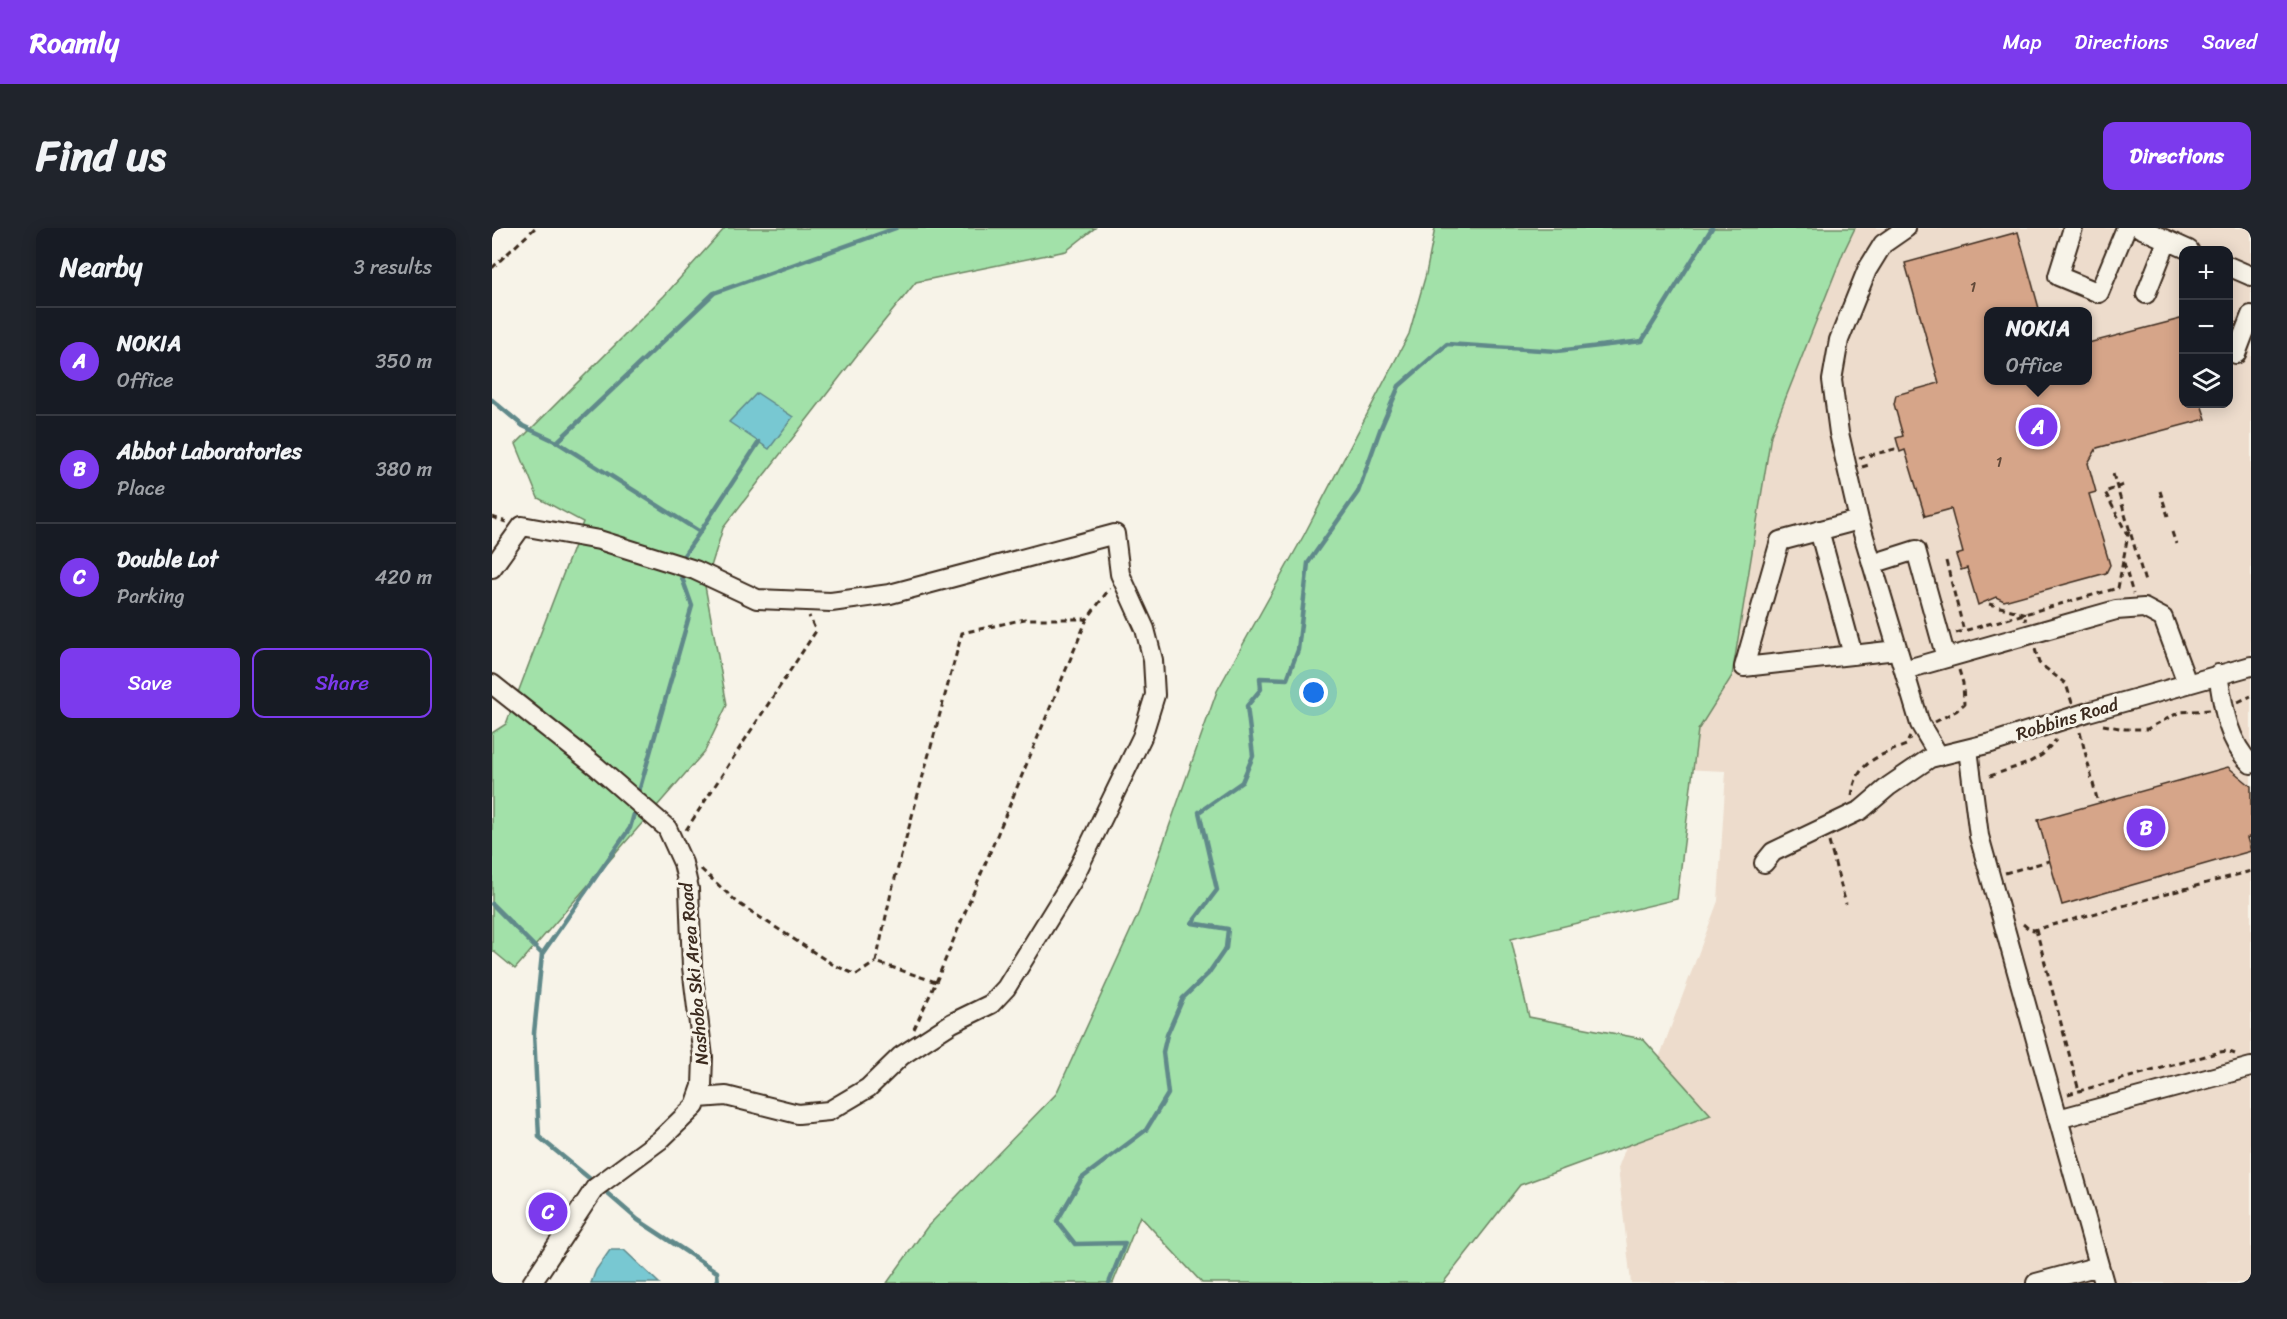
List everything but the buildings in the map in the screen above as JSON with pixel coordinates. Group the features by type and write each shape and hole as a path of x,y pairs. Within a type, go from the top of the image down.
{"lane":[{"path":"1906,228 1883,244 1867,270 1839,340 1832,380 1839,433 1859,520 1920,724 1939,756"},
{"path":"2073,228 2058,276 2099,293 2126,228"},
{"path":"2140,228 2179,246"},
{"path":"2146,294 2167,241"},
{"path":"2233,269 2251,276"},
{"path":"2236,354 2251,315"},
{"path":"1859,520 1780,541 1744,667 1897,650"},
{"path":"492,568 522,526 610,543 695,570 757,599 831,602 890,594 1115,534 1120,574 1144,628 1153,660 1155,695 1142,737 1071,881 1006,988 991,1004 952,1023 901,1056 868,1088 829,1111 798,1114 726,1096 699,1098 684,1119 660,1140 595,1188 532,1283"},
{"path":"1819,530 1853,655"},
{"path":"1872,564 1916,550 1951,662"},
{"path":"1904,670 1951,662 2116,610 2144,608 2163,618 2187,683"},
{"name":"Robbins Road","path":"1764,863 1773,852 1862,810 1889,786 1930,758 1968,749 2251,666"},
{"path":"2218,674 2227,720 2236,746 2251,764"},
{"name":"Nashoba Ski Area Road","path":"492,684 597,766 661,822 677,847 689,889 692,967 703,1057 702,1086 699,1098"},
{"path":"1968,749 1979,836 2102,1274 2036,1283"},
{"path":"2058,1119 2248,1062"}],"path":[{"path":"492,268 535,228"},
{"path":"1857,458 1899,448"},
{"path":"1860,467 1872,464"},
{"path":"2113,474 2145,582"},
{"path":"2123,485 2105,492 2128,536"},
{"path":"2160,491 2168,516"},
{"path":"1948,635 2118,588 2129,529"},
{"path":"2172,532 2176,544"},
{"path":"1946,561 1964,631"},
{"path":"2123,561 2135,598"},
{"path":"901,1056 936,982 1087,619 1120,574"},
{"path":"802,601 816,631 696,812 677,847 738,903 832,964 856,975 876,962 891,893 962,633 1025,618 1087,619"},
{"path":"1989,604 2026,614"},
{"path":"2033,644 2039,663 2066,684 2072,704"},
{"path":"1932,724 1964,704 1963,683 1951,662"},
{"path":"2232,706 2251,696"},
{"path":"2098,724 2125,729 2147,729 2180,712 2213,710"},
{"path":"2078,727 2098,803"},
{"path":"1848,804 1852,798 1858,773 1878,757 1906,745 1910,740 1911,730"},
{"path":"1990,776 2028,763 2042,755 2061,735"},
{"path":"1827,835 1846,904"},
{"path":"2003,874 2049,861"},
{"path":"2023,924 2029,929 2036,929 2251,871"},
{"path":"2036,929 2079,1091"},
{"path":"876,962 936,982"},
{"path":"2066,1095 2220,1052 2227,1051 2248,1062"}],"shaded area":[{"path":"1760,228 2251,228 2251,1283 1631,1283 1618,1168 1718,901 1726,771 1658,768"}],"green space":[{"path":"725,228 1095,228 1066,251 916,282 864,346 723,528 705,586 727,705 705,751 515,969 492,950 492,733 506,724 583,522 538,498 516,444 664,296"},
{"path":"1435,228 1855,228 1771,435 1732,676 1698,730 1677,899 1511,939 1529,1017 1643,1039 1711,1115 1520,1185 1443,1283 1202,1283 1140,1216 1113,1283 887,1283 927,1227 1056,1094 1139,912 1217,691 1304,535 1409,334 1426,274"}],"water":[{"path":"757,393 793,417 769,449 729,422"},
{"path":"610,1250 624,1250 659,1283 591,1283 596,1270"}],"waterway":[{"path":"680,561 700,532 557,442 714,293 896,228"},
{"path":"1109,1283 1125,1243 1075,1244 1057,1221 1082,1178 1146,1130 1168,1094 1163,1052 1167,1035 1183,998 1208,974 1226,948 1228,929 1192,923 1217,890 1199,812 1242,782 1253,756 1247,706 1261,689 1260,678 1287,679 1298,650 1308,563 1358,492 1380,430 1399,386 1447,344 1557,351 1642,341 1712,228"},
{"path":"492,400 523,426 557,442"},
{"path":"700,532 759,442"},
{"path":"640,788 692,606 680,572"},
{"path":"589,1178 539,1137 534,1033 542,954 630,828 634,814"},
{"path":"492,904 542,954"},
{"path":"608,1194 638,1220 717,1272 718,1283"}],"place":[{"name":"NOKIA","path":"2038,427"},
{"name":"Abbot Laboratories","path":"2146,828"},
{"name":"Double Lot","path":"548,1212"}]}
